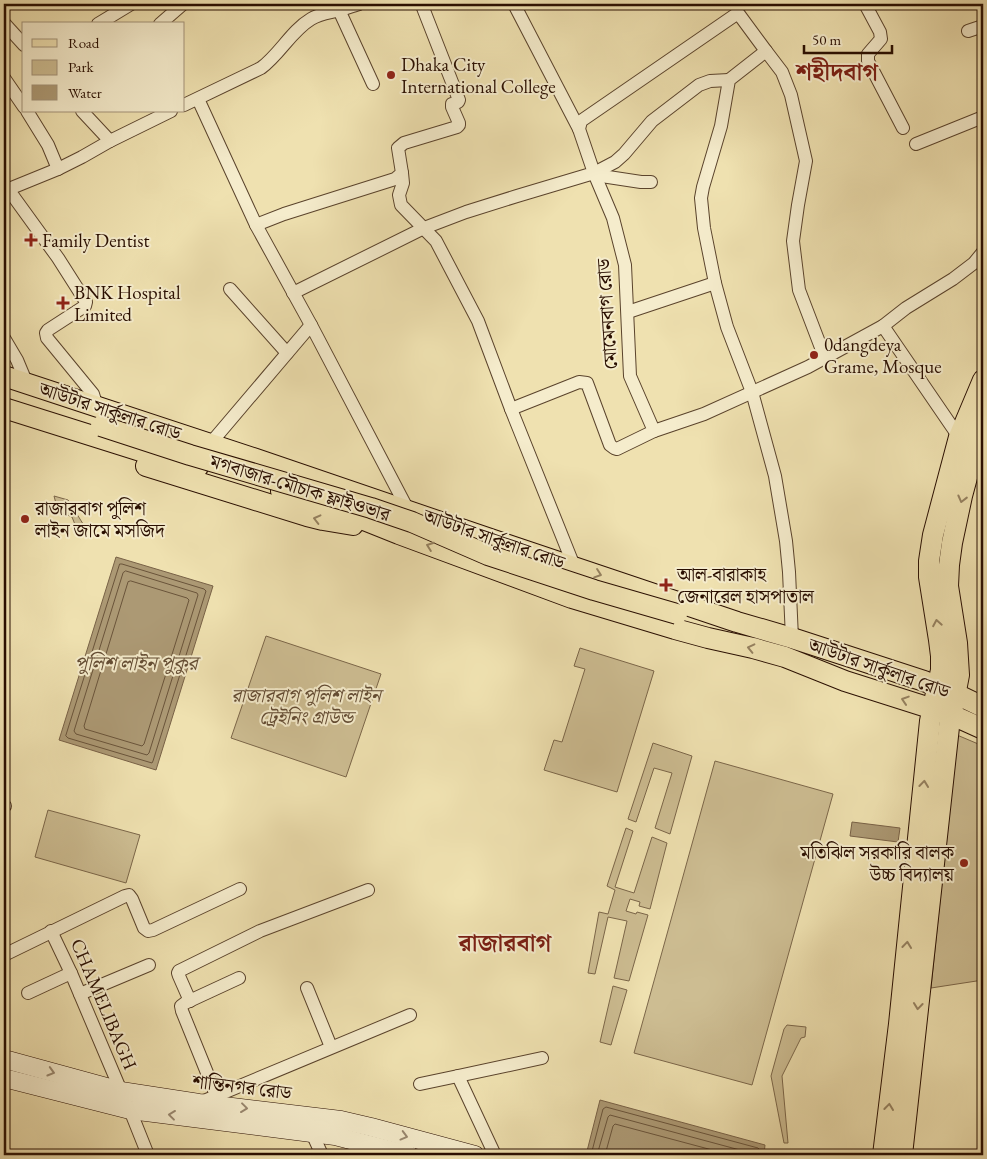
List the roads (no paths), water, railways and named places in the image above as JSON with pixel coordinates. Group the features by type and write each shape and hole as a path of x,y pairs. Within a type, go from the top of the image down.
{"main road":[{"name":"আউটার সার্কুলার রোড","path":"4,376 408,510 737,622 792,638 947,690 983,707"},
{"path":"902,1155 952,715 941,670 941,656 929,577 929,561 933,535 959,437 983,380"},
{"name":"আউটার সার্কুলার রোড","path":"4,384 61,402 89,404"},
{"name":"মগবাজার-মৌচাক ফ্লাইওভার","path":"4,397 190,455 371,508 412,522 488,555 594,590 709,622 725,624 737,622"},
{"name":"মগবাজার-মৌচাক ফ্লাইওভার","path":"4,408 150,454 256,483 354,516 391,531"},
{"name":"আউটার সার্কুলার রোড","path":"4,418 70,442 307,516 337,523 391,531 572,598 699,636 785,657 845,681 952,715 983,729"},
{"path":"883,1155 899,1024 930,721 932,709 959,675 948,586 949,565 962,496 983,418"},
{"path":"391,531 408,510"},
{"name":"শান্তিনগর রোড","path":"4,1059 121,1091 199,1103 341,1120 474,1155"},
{"name":"শান্তিনগর রোড","path":"4,1078 130,1110 335,1136 409,1155"}],"street":[{"path":"101,22 131,4"},
{"path":"162,22 183,4"},
{"path":"185,105 261,68 269,62 318,9 339,10 359,4"},
{"name":"মোমেনবাগ রোড","path":"511,409 583,382 587,383 610,445 614,448 654,431 630,376 625,265 613,218 579,129 514,4"},
{"path":"865,4 880,32 881,40 868,54 868,61 904,128"},
{"path":"425,5 459,100 452,104 459,126 404,143 398,148 403,183 399,195 401,205 436,241 478,320 511,409 574,566"},
{"path":"579,129 581,121 741,8 766,51 782,72 791,95 806,160 793,241 799,290 824,358"},
{"path":"339,10 373,84"},
{"path":"4,23 22,44"},
{"path":"968,31 983,26"},
{"path":"293,293 424,228 466,212 595,174 620,158 652,121 699,85 710,81 729,80 766,51"},
{"path":"4,78 22,104"},
{"path":"729,80 721,126 707,172 702,198 704,228 715,283 730,334 752,392 775,476 786,540 792,638"},
{"path":"198,99 256,225 408,510"},
{"path":"28,112 48,145 58,169"},
{"path":"89,404 92,394 47,338 46,333 85,306 86,302 58,258 6,190 82,158 110,141 169,112"},
{"path":"88,113 110,141"},
{"path":"916,144 983,116"},
{"path":"256,225 284,214 396,179 402,173"},
{"path":"595,174 651,182"},
{"path":"654,431 704,414 801,371 883,326 906,308 964,271 983,252"},
{"path":"628,312 715,283"},
{"path":"230,289 287,353"},
{"path":"210,444 311,325"},
{"path":"883,326 959,437"},
{"path":"4,338 17,360 27,384"},
{"name":"CHAMELIBAGH","path":"4,955 125,896 129,895 132,899 144,928 148,931 154,930 240,890"},
{"path":"190,1001 179,976 179,970 260,931 368,890"},
{"name":"CHAMELIBAGH","path":"52,931 121,1091"},
{"path":"80,994 149,965"},
{"path":"28,993 71,973"},
{"path":"216,1095 181,1008 190,1001 239,978"},
{"path":"307,988 331,1047"},
{"path":"199,1103 410,1015"},
{"path":"420,1084 542,1058"},
{"path":"458,1076 494,1152 493,1155"},
{"path":"130,1110 148,1155"},
{"path":"312,1133 322,1155"}],"water":[{"name":"পুলিশ লাইন পুকুর","path":"116,557 213,586 156,770 59,740"},
{"path":"852,822 900,828 898,842 850,836"},
{"path":"600,1100 765,1145 764,1155 586,1155"}],"place":[{"name":"Dhaka City International College","path":"391,75"},
{"name":"Family Dentist","path":"31,240"},
{"name":"BNK Hospital Limited","path":"63,303"},
{"name":"0dangdeya Grame, Mosque","path":"814,355"},
{"name":"রাজারবাগ পুলিশ লাইন জামে মসজিদ","path":"25,519"},
{"name":"আল-বারাকাহ জেনারেল হাসপাতাল","path":"666,585"},
{"name":"মতিঝিল সরকারি বালক উচ্চ বিদ্যালয়","path":"964,863"}],"district":[{"name":"শহীদবাগ","path":"837,71"},
{"name":"রাজারবাগ","path":"505,942"}],"park label":[{"name":"রাজারবাগ পুলিশ লাইন ট্রেইনিং গ্রাউন্ড","path":"306,706"}]}
